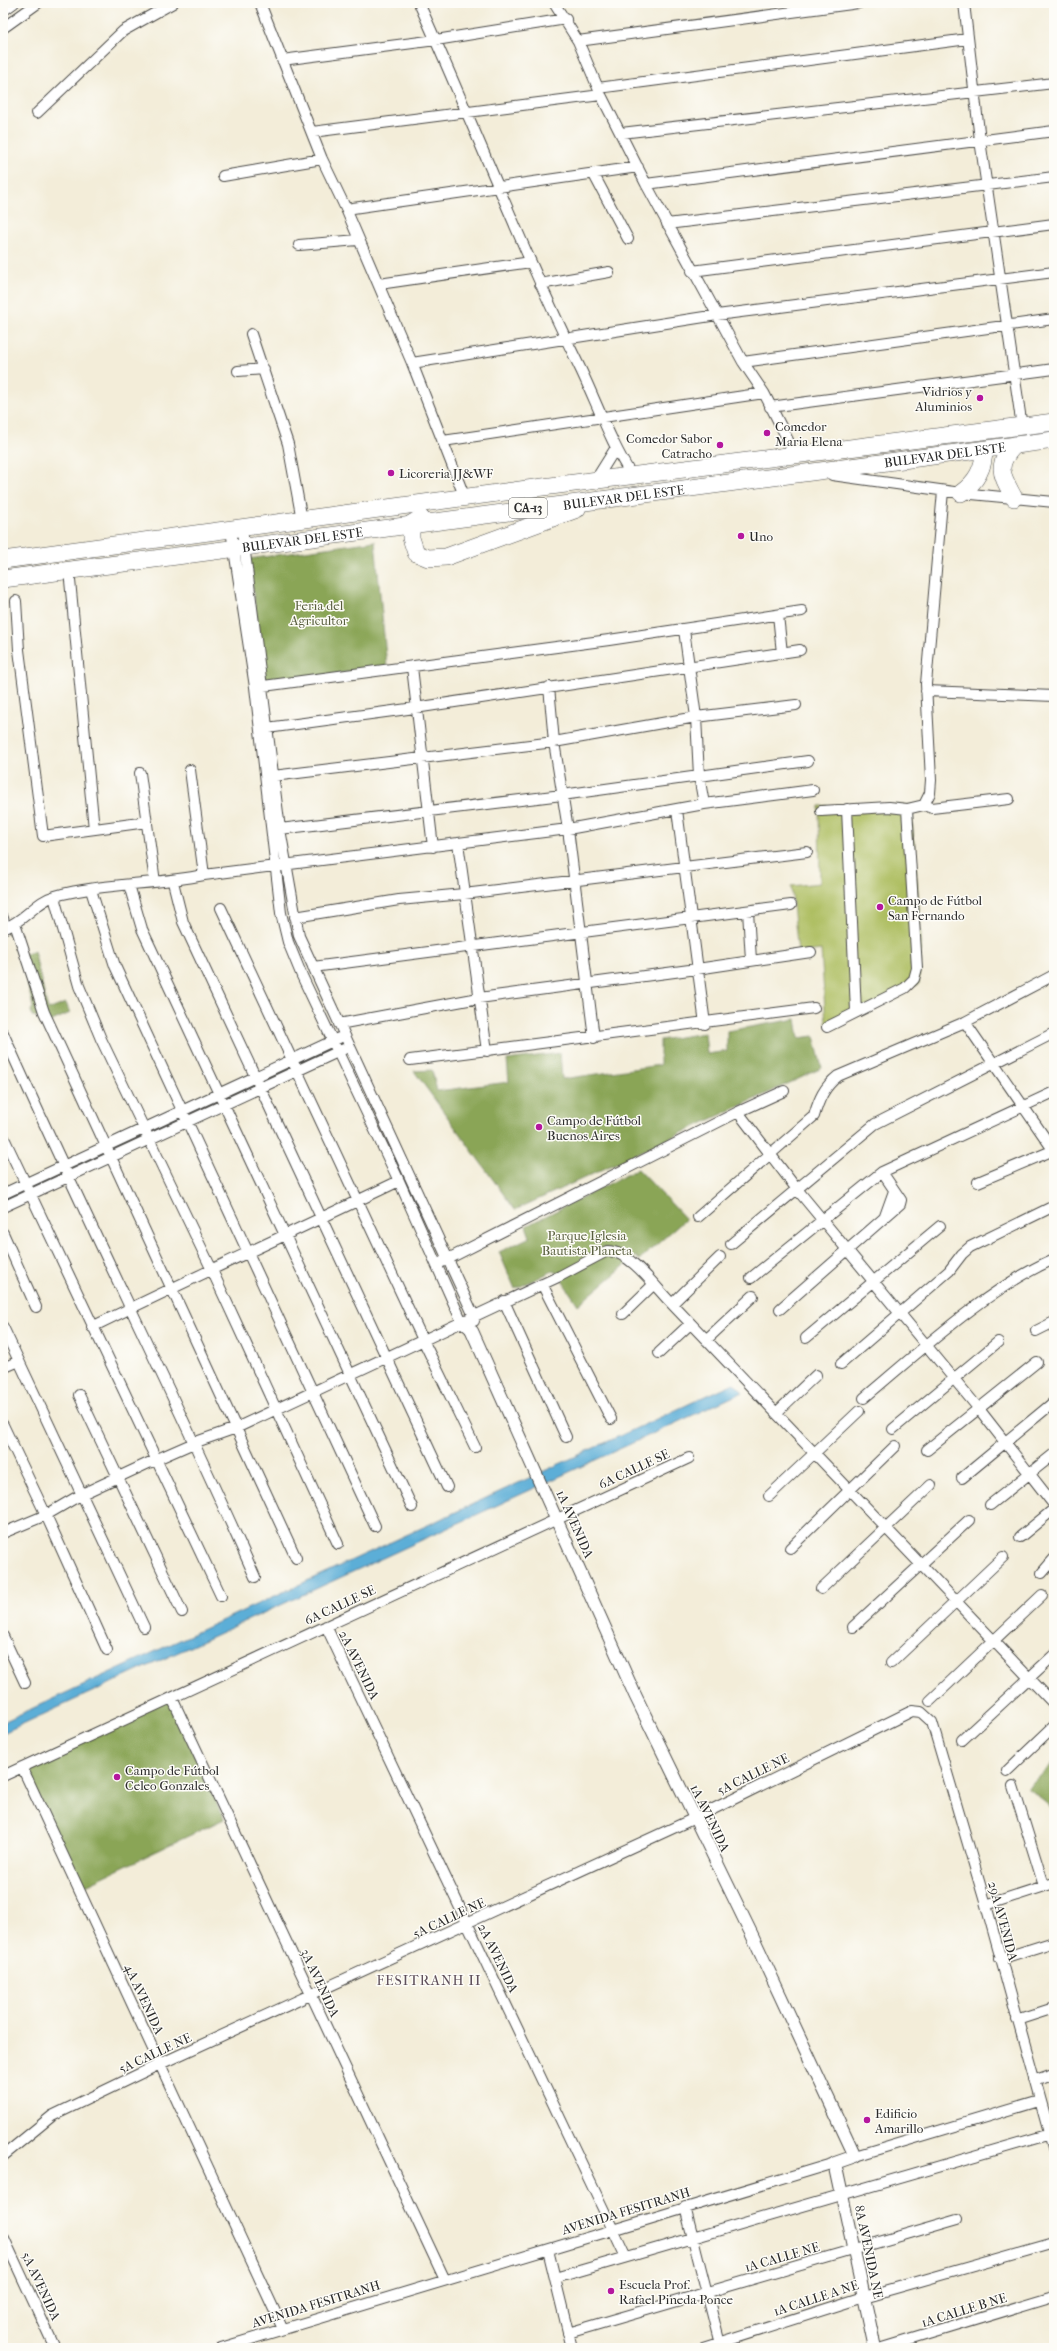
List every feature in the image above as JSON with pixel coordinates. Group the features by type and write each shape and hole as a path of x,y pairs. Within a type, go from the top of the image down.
{"highway":[{"name":"BULEVAR DEL ESTE","path":"3,560 527,489 1054,422"},
{"path":"975,433 984,450 1000,470 1014,498"},
{"name":"BULEVAR DEL ESTE","path":"3,579 1054,440"},
{"path":"1000,470 1004,456 1015,445"},
{"path":"961,493 971,486 984,464 984,450"},
{"path":"527,489 506,501 433,512 411,524 411,538 416,553 428,558 446,557 607,498"}],"street":[{"path":"3,11 14,3"},
{"path":"3,28 38,3"},
{"path":"37,113 123,30 173,3"},
{"path":"260,3 322,159 346,209 412,363 465,498"},
{"path":"419,3 468,113 497,185 540,284 604,417 615,449 632,476"},
{"path":"554,3 566,19 578,41 600,92 692,271 743,362 764,393 796,456"},
{"path":"578,41 859,3"},
{"path":"964,3 980,140 1022,426"},
{"path":"282,60 436,40 566,19"},
{"path":"312,132 468,113 600,92 968,39"},
{"path":"621,133 1054,83"},
{"path":"646,184 1054,130"},
{"path":"223,176 322,159"},
{"path":"346,209 497,185 638,167"},
{"path":"593,173 628,239"},
{"path":"667,224 1054,177"},
{"path":"692,271 1054,224"},
{"path":"299,245 358,240"},
{"path":"379,284 531,262"},
{"path":"540,284 610,272"},
{"path":"412,363 718,315 1054,272"},
{"path":"743,362 1054,318"},
{"path":"251,334 288,444 302,520"},
{"path":"238,372 264,369"},
{"path":"770,407 1015,372 1054,369"},
{"path":"443,441 764,393"},
{"path":"595,481 615,449"},
{"path":"813,472 943,491 1054,502"},
{"path":"924,805 930,793 931,780 926,691 943,491"},
{"path":"236,529 259,687 280,867 299,936 474,1316 472,1331"},
{"path":"69,570 94,829"},
{"path":"16,601 19,650 42,836 147,822"},
{"path":"259,687 412,668 684,630 802,611"},
{"path":"778,615 782,652"},
{"path":"684,630 696,717 699,776 704,804"},
{"path":"267,728 415,708 800,650"},
{"path":"412,668 415,708 434,846"},
{"path":"259,687 267,728 280,829 281,913 288,942 302,976 339,1051 462,1322 472,1331"},
{"path":"549,687 554,742 575,880 594,1038"},
{"path":"926,691 1054,696"},
{"path":"273,776 554,742 696,717 796,705"},
{"path":"280,829 562,795 808,761"},
{"path":"190,770 204,875"},
{"path":"140,773 155,882"},
{"path":"296,1558 44,1012 6,925 41,902 54,896 129,885 155,882 173,882 204,875 280,867 568,829 704,804 813,790"},
{"path":"821,811 847,809 907,809 924,805 932,808 1009,799"},
{"path":"847,809 856,1012"},
{"path":"827,1027 905,988 914,980 917,968 907,809"},
{"path":"677,810 683,866 705,1024"},
{"path":"458,843 471,946 487,1051"},
{"path":"295,917 399,900 464,894 807,852"},
{"path":"173,882 183,922 259,1088 447,1487"},
{"path":"129,885 142,929 412,1507"},
{"path":"91,890 115,966 186,1122 375,1526"},
{"path":"54,896 79,986 101,1039 211,1268 338,1544"},
{"path":"313,967 790,905"},
{"path":"221,908 359,1200 423,1340 475,1447"},
{"path":"748,911 751,960"},
{"path":"339,1024 479,998 811,952"},
{"path":"698,1217 770,1156 814,1116 819,1100 827,1085 838,1076 965,1022 1054,975"},
{"path":"410,1060 705,1024 814,1008"},
{"path":"965,1022 1025,1106 1054,1150 978,1182"},
{"path":"3,1033 67,1177 196,1442 255,1576"},
{"path":"731,1244 796,1188 875,1124 994,1062 1054,1033"},
{"path":"3,1194 344,1035"},
{"path":"3,1207 350,1046"},
{"path":"436,1264 448,1260 738,1112 784,1091"},
{"path":"751,1278 882,1172 1054,1092"},
{"path":"738,1112 770,1156 874,1281 926,1347 979,1409 1054,1505"},
{"path":"3,1136 29,1195 221,1596"},
{"path":"780,1309 900,1204 901,1200 882,1172"},
{"path":"92,1327 171,1287 285,1236 399,1181"},
{"path":"841,1364 949,1271 962,1254 970,1247 1054,1206"},
{"path":"806,1338 940,1226"},
{"path":"3,1233 36,1307"},
{"path":"3,1532 46,1515 82,1494 155,1460 196,1442 236,1428 542,1284 607,1251 612,1251 625,1256 672,1304 885,1529 1054,1704"},
{"path":"672,1304 720,1256"},
{"path":"864,1398 926,1347 1002,1289 1054,1259"},
{"path":"542,1284 611,1419"},
{"path":"623,1314 653,1285"},
{"path":"706,1340 753,1296"},
{"path":"504,1302 566,1436"},
{"path":"1036,1331 1054,1322"},
{"path":"659,1353 690,1324"},
{"path":"3,1327 144,1627"},
{"name":"1A AVENIDA","path":"472,1331 539,1478 610,1640 694,1818 752,1935 855,2156"},
{"path":"893,1429 998,1342"},
{"path":"3,1368 19,1361"},
{"path":"928,1450 1037,1362"},
{"path":"776,1413 816,1375"},
{"path":"79,1395 182,1612"},
{"path":"962,1478 1004,1441 1054,1402"},
{"path":"769,1496 859,1411"},
{"path":"3,1425 46,1515 106,1650"},
{"path":"790,1548 895,1446"},
{"path":"990,1505 1054,1454"},
{"name":"6A CALLE SE","path":"3,1776 689,1458"},
{"path":"821,1589 931,1485"},
{"path":"1020,1537 1054,1509"},
{"path":"853,1627 969,1520"},
{"path":"891,1663 1003,1557"},
{"path":"1042,1574 1054,1559"},
{"path":"930,1701 1042,1595"},
{"name":"2A AVENIDA","path":"326,1626 626,2258"},
{"path":"3,1636 25,1683"},
{"path":"962,1740 1054,1655"},
{"name":"3A AVENIDA","path":"172,1698 445,2280"},
{"name":"5A CALLE NE","path":"3,2156 52,2116 160,2064 311,1996 694,1818 912,1711"},
{"name":"29A AVENIDA","path":"912,1711 922,1712 932,1722 986,1905 1039,2101 1052,2133 1054,2151"},
{"path":"1007,1771 1054,1726"},
{"name":"4A AVENIDA","path":"22,1767 283,2329"},
{"path":"986,1905 1049,1885 1013,1786"},
{"path":"1000,1959 1054,1942"},
{"path":"1017,2020 1054,2008"},
{"path":"1034,2080 1054,2073"},
{"name":"AVENIDA FESITRANH","path":"221,2348 1039,2101"},
{"path":"555,2278 1052,2133"},
{"name":"8A AVENIDA NE","path":"835,2163 875,2348"},
{"path":"685,2207 720,2346"},
{"name":"1A CALLE NE","path":"568,2333 958,2219"},
{"name":"5A AVENIDA","path":"3,2236 56,2348"},
{"name":"1A CALLE A NE","path":"703,2348 720,2346 864,2297 1054,2243"},
{"path":"548,2250 572,2348"},
{"name":"1A CALLE B NE","path":"882,2348 1054,2296"}],"green space":[{"name":"Feria del Agricultor","path":"375,541 387,667 265,683 249,559"},
{"path":"911,805 921,933 919,984 826,1024 821,950 798,953 791,886 820,883 819,806"},
{"path":"34,951 48,1010 66,1003 70,1013 43,1025 39,1017 32,1016 31,1010 33,1008 21,955"},
{"path":"796,1019 799,1038 814,1036 822,1068 515,1210 414,1071 432,1070 437,1091 509,1082 507,1060 560,1053 562,1079 660,1065 660,1040 705,1033 707,1054 727,1051 727,1031"},
{"name":"Parque Iglesia Bautista Planeta","path":"638,1169 686,1219 639,1260 636,1256 578,1305 555,1270 515,1289 499,1252 530,1237 526,1226"},
{"path":"169,1699 224,1819 82,1887 24,1767"},
{"path":"1054,1762 1054,1812 1052,1807 1028,1788"}],"water":[{"path":"734,1383 743,1392 3,1733 3,1722"}],"place":[{"name":"Vidrios y Aluminios","path":"980,398"},
{"name":"Comedor Maria Elena","path":"767,433"},
{"name":"Comedor Sabor Catracho","path":"720,445"},
{"name":"Licoreria JJ&WF","path":"391,473"},
{"name":"Uno","path":"741,536"},
{"name":"Campo de Fútbol San Fernando","path":"880,907"},
{"name":"Campo de Fútbol Buenos Aires","path":"539,1127"},
{"name":"Campo de Fútbol Celeo Gonzales","path":"117,1777"},
{"name":"Edificio Amarillo","path":"867,2120"},
{"name":"Escuela Prof. Rafael Pineda Ponce","path":"611,2291"}],"district":[{"name":"FESITRANH II","path":"429,1980"}]}
